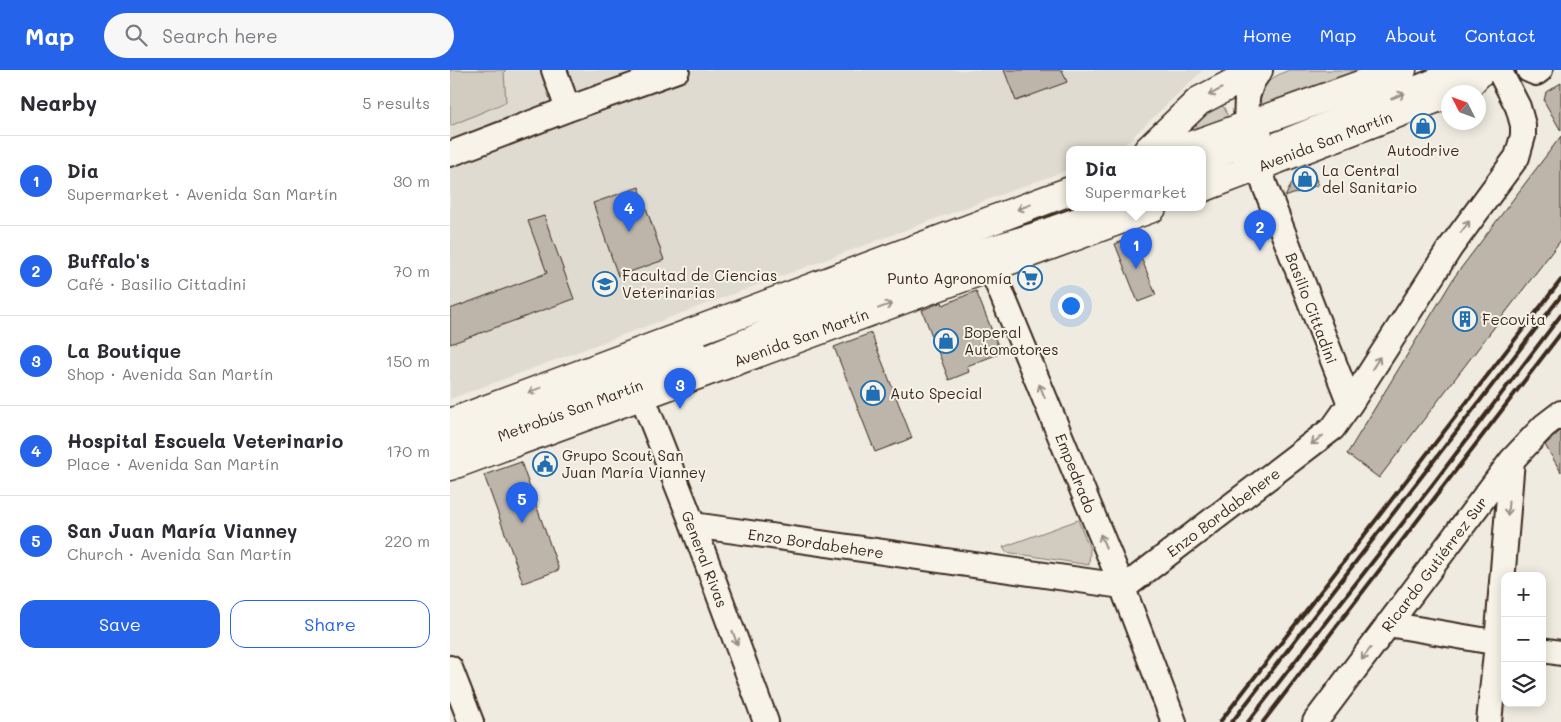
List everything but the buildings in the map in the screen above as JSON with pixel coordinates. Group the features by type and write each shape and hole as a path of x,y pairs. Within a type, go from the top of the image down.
{"main road":[{"path":"1152,146 1199,101 1259,70"},
{"name":"Avenida San Martín","path":"1468,85 1482,70"},
{"name":"Avenida San Martín","path":"1206,185 1253,146 1310,104 1394,72"},
{"name":"Avenida San Martín","path":"1206,149 1253,146 1441,95"},
{"name":"Avenida San Martín","path":"450,466 642,396 982,246 1066,194"},
{"name":"Avenida San Martín","path":"450,423 581,373 982,246 1139,211"}],"street":[{"path":"554,70 568,109"},
{"path":"450,154 677,70"},
{"name":"Basilio Cittadini","path":"1259,70 1252,82 1247,97 1253,146 1265,186 1350,404"},
{"path":"1206,161 1253,146 1462,70"},
{"name":"Enzo Bordabehere","path":"693,525 1122,586 1130,583 1333,428 1450,248 1517,157 1523,136 1523,125 1518,107 1499,70"},
{"path":"1528,70 1536,73 1540,70"},
{"path":"1206,172 1253,146"},
{"name":"Metrobús San Martín","path":"450,453 635,386 753,338 816,309 1073,211"},
{"name":"Metrobús San Martín","path":"450,442 642,371 812,299 954,247 982,246 1035,235 1102,211"},
{"name":"Empedrado","path":"982,246 1122,586 1174,722"},
{"name":"Metrobús San Martín","path":"581,373 685,352"},
{"name":"General Rivas","path":"642,396 693,525 766,722"},
{"name":"Ricardo Gutiérrez Sur","path":"1314,722 1512,460 1544,426 1561,413"},
{"path":"1503,617 1512,460"},
{"path":"1388,624 1501,643 1489,722"},
{"path":"1546,651 1561,653"},
{"path":"450,668 471,722"}],"shaded area":[{"name":"Facultad de Ciencias Veterinarias","path":"450,70 1203,70 1123,146 1066,146 1066,170 450,399"},
{"path":"450,70 506,70 504,72 506,102 450,126"},
{"path":"1289,70 1358,70 1263,107 1260,100 1262,89 1271,79"},
{"path":"1218,104 1224,107 1229,120 1170,144 1198,116"},
{"path":"1078,520 1090,549 1089,565 1006,552 1003,547"}],"railway":[{"path":"1220,722 1561,280"},
{"path":"1232,722 1561,296"},
{"path":"1248,722 1433,484 1561,315"},
{"path":"1263,722 1561,333"}],"place":[{"name":"Autodrive","path":"1423,126"},
{"name":"La Central del Sanitario","path":"1305,179"},
{"name":"Hospital Escuela Veterinario","path":"629,232"},
{"name":"Buffalo's","path":"1260,251"},
{"name":"Dia","path":"1136,269"},
{"name":"Punto Agronomía","path":"1030,278"},
{"name":"Facultad de Ciencias Veterinarias","path":"605,284"},
{"name":"Fecovita","path":"1465,319"},
{"name":"Boperal Automotores","path":"946,341"},
{"name":"Auto Special","path":"873,393"},
{"name":"La Boutique","path":"680,409"},
{"name":"Grupo Scout San Juan María Vianney","path":"545,464"},
{"name":"San Juan María Vianney","path":"522,523"}]}
